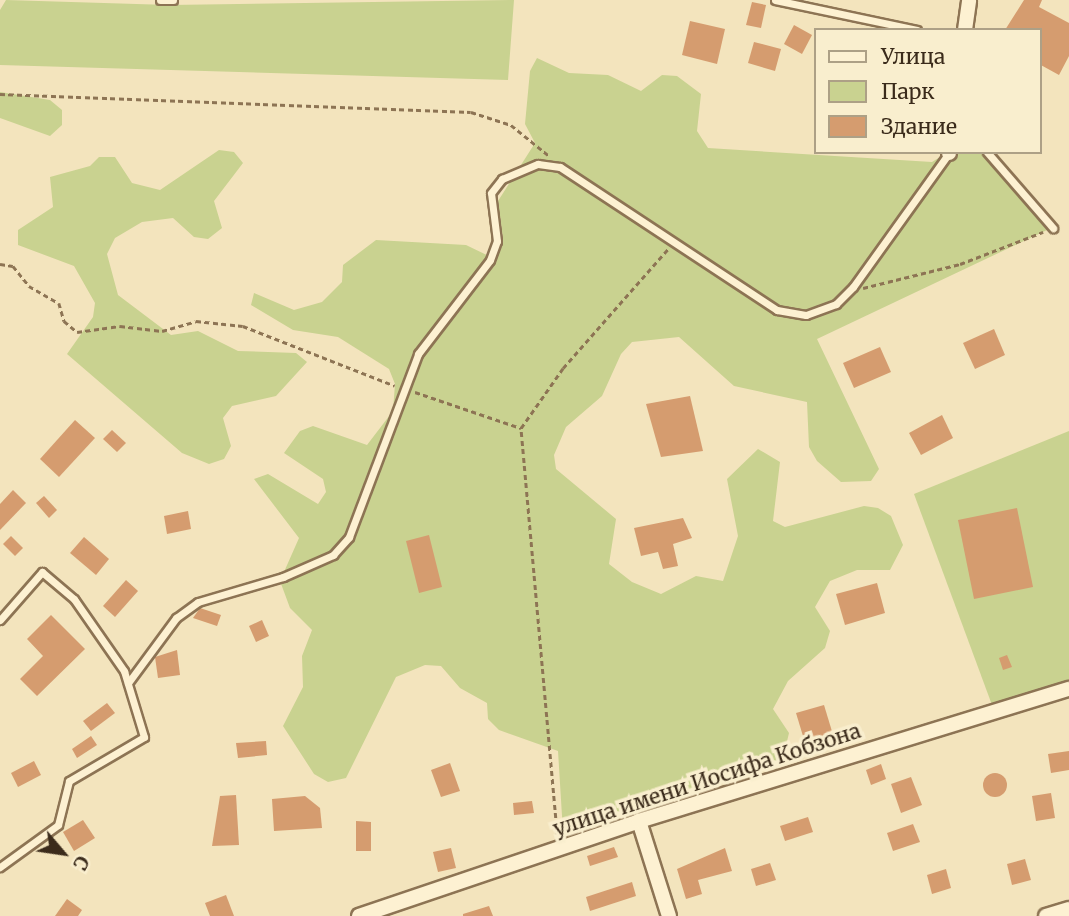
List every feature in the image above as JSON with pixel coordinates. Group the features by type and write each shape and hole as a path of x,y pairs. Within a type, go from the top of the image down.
{"street":[{"path":"965,28 969,0"},
{"name":"улица имени Иосифа Кобзона","path":"359,916 639,821 1069,689"},
{"path":"639,821 669,916"},
{"path":"1046,916 1069,909"}],"lane":[{"path":"160,0 173,0"},
{"path":"775,0 908,28"},
{"path":"128,683 176,618 198,601 247,592 333,555 358,519 418,354 490,260 497,241 491,193 516,170 560,167 673,244 777,310 806,314 848,293 948,154"},
{"path":"989,154 1053,228"},
{"path":"0,620 42,572 74,599 128,683 144,737 69,781 58,825 0,867"}],"path":[{"path":"0,94 471,112 511,125 560,167"},
{"path":"848,293 960,264 1053,228"},
{"path":"558,848 521,428 563,368 673,244"},
{"path":"0,264 13,266 29,286 59,303 64,321 77,332 120,326 162,331 197,321 243,326 404,389 521,428"}],"green space":[{"path":"6,0 169,5 514,0 508,80 0,65 0,10"},
{"path":"537,58 569,73 608,75 641,91 662,75 677,76 701,94 697,131 708,148 932,162 945,154 986,154 1047,230 817,339 879,469 871,481 841,482 817,461 809,447 807,402 734,386 679,337 632,342 621,354 602,396 566,427 554,455 556,469 616,519 609,564 632,582 661,594 696,576 723,581 738,536 727,479 758,449 780,462 773,521 785,527 864,506 878,508 891,516 903,545 890,570 857,570 830,581 815,607 830,631 825,648 788,681 773,709 789,733 782,762 577,834 563,832 558,751 499,730 488,719 487,703 460,688 441,666 425,665 396,677 346,778 328,782 314,774 283,726 303,687 302,656 312,630 290,608 280,581 299,538 254,479 268,474 318,504 326,492 323,479 284,453 300,431 313,426 367,445 393,411 395,384 389,369 338,337 293,330 251,305 254,293 294,310 322,302 342,282 343,265 376,240 466,245 495,259 503,239 498,201 535,143 525,124 530,71"},
{"path":"0,92 50,100 62,110 62,125 50,136 0,118"},
{"path":"219,150 234,152 243,163 214,201 222,228 208,239 194,237 173,218 142,222 115,238 107,254 118,295 171,335 198,331 238,351 296,353 307,362 276,396 232,406 223,418 231,446 224,459 209,464 182,453 67,354 93,317 95,303 74,266 18,245 18,230 53,207 50,177 90,166 99,157 115,157 132,183 160,190"},
{"path":"1069,431 1069,681 992,705 914,494"}],"building":[{"path":"1024,0 1042,0 1039,7 1069,23 1069,56 1059,75 1041,65 1041,28 1006,28"},
{"path":"752,2 766,5 761,28 746,25"},
{"path":"690,21 725,29 717,64 682,55"},
{"path":"794,25 812,35 802,54 784,44"},
{"path":"754,42 781,49 775,71 748,63"},
{"path":"994,329 1005,355 975,369 963,343"},
{"path":"880,347 891,372 854,388 843,363"},
{"path":"690,396 703,451 661,457 646,404"},
{"path":"942,415 953,438 921,455 909,433"},
{"path":"75,420 95,438 59,477 40,459"},
{"path":"112,430 126,443 117,452 103,439"},
{"path":"13,490 26,503 0,530 0,504"},
{"path":"44,496 57,510 49,518 36,503"},
{"path":"1017,508 1033,587 974,599 958,520"},
{"path":"188,511 191,529 167,534 164,516"},
{"path":"683,518 692,538 673,544 678,566 663,569 658,552 641,556 634,528"},
{"path":"429,535 442,587 419,593 406,541"},
{"path":"11,536 23,548 15,556 3,544"},
{"path":"84,537 109,559 96,575 70,553"},
{"path":"126,580 138,591 115,617 103,606"},
{"path":"877,583 885,613 845,625 836,594"},
{"path":"200,608 221,615 217,626 193,618"},
{"path":"51,615 85,649 37,696 20,679 43,656 27,639"},
{"path":"262,620 269,636 256,642 249,626"},
{"path":"177,650 180,675 158,678 155,657"},
{"path":"1007,655 1012,667 1003,670 999,658"},
{"path":"107,703 115,713 91,731 83,721"},
{"path":"824,705 834,738 806,746 796,713"},
{"path":"91,736 97,745 77,758 72,749"},
{"path":"266,741 267,755 238,758 236,743"},
{"path":"1069,751 1069,770 1051,773 1048,754"},
{"path":"34,761 41,775 18,787 11,773"},
{"path":"450,763 460,791 441,797 431,770"},
{"path":"881,764 886,779 871,785 866,770"},
{"path":"995,773 1004,776 1007,785 1004,794 995,797 986,794 983,785 986,776"},
{"path":"911,777 922,805 901,813 891,784"},
{"path":"1051,793 1055,818 1036,821 1032,796"},
{"path":"236,795 239,845 212,846 220,796"},
{"path":"305,796 320,808 322,828 274,831 272,799"},
{"path":"532,801 534,813 514,815 513,803"},
{"path":"808,817 813,832 785,841 780,826"},
{"path":"83,820 95,838 74,851 63,832"},
{"path":"356,821 371,822 371,851 356,851"},
{"path":"913,824 920,842 893,851 887,833"},
{"path":"614,847 618,857 590,866 587,856"},
{"path":"451,848 456,868 438,872 433,852"},
{"path":"725,848 732,871 698,880 702,894 686,899 677,869"},
{"path":"1025,859 1031,880 1012,885 1007,864"},
{"path":"770,863 776,880 756,886 751,869"},
{"path":"946,869 951,888 932,894 927,875"},
{"path":"632,882 636,896 590,911 586,897"},
{"path":"226,895 234,916 210,916 205,903"},
{"path":"67,899 82,910 78,916 55,916"},
{"path":"489,906 493,916 463,916 463,914"}]}
